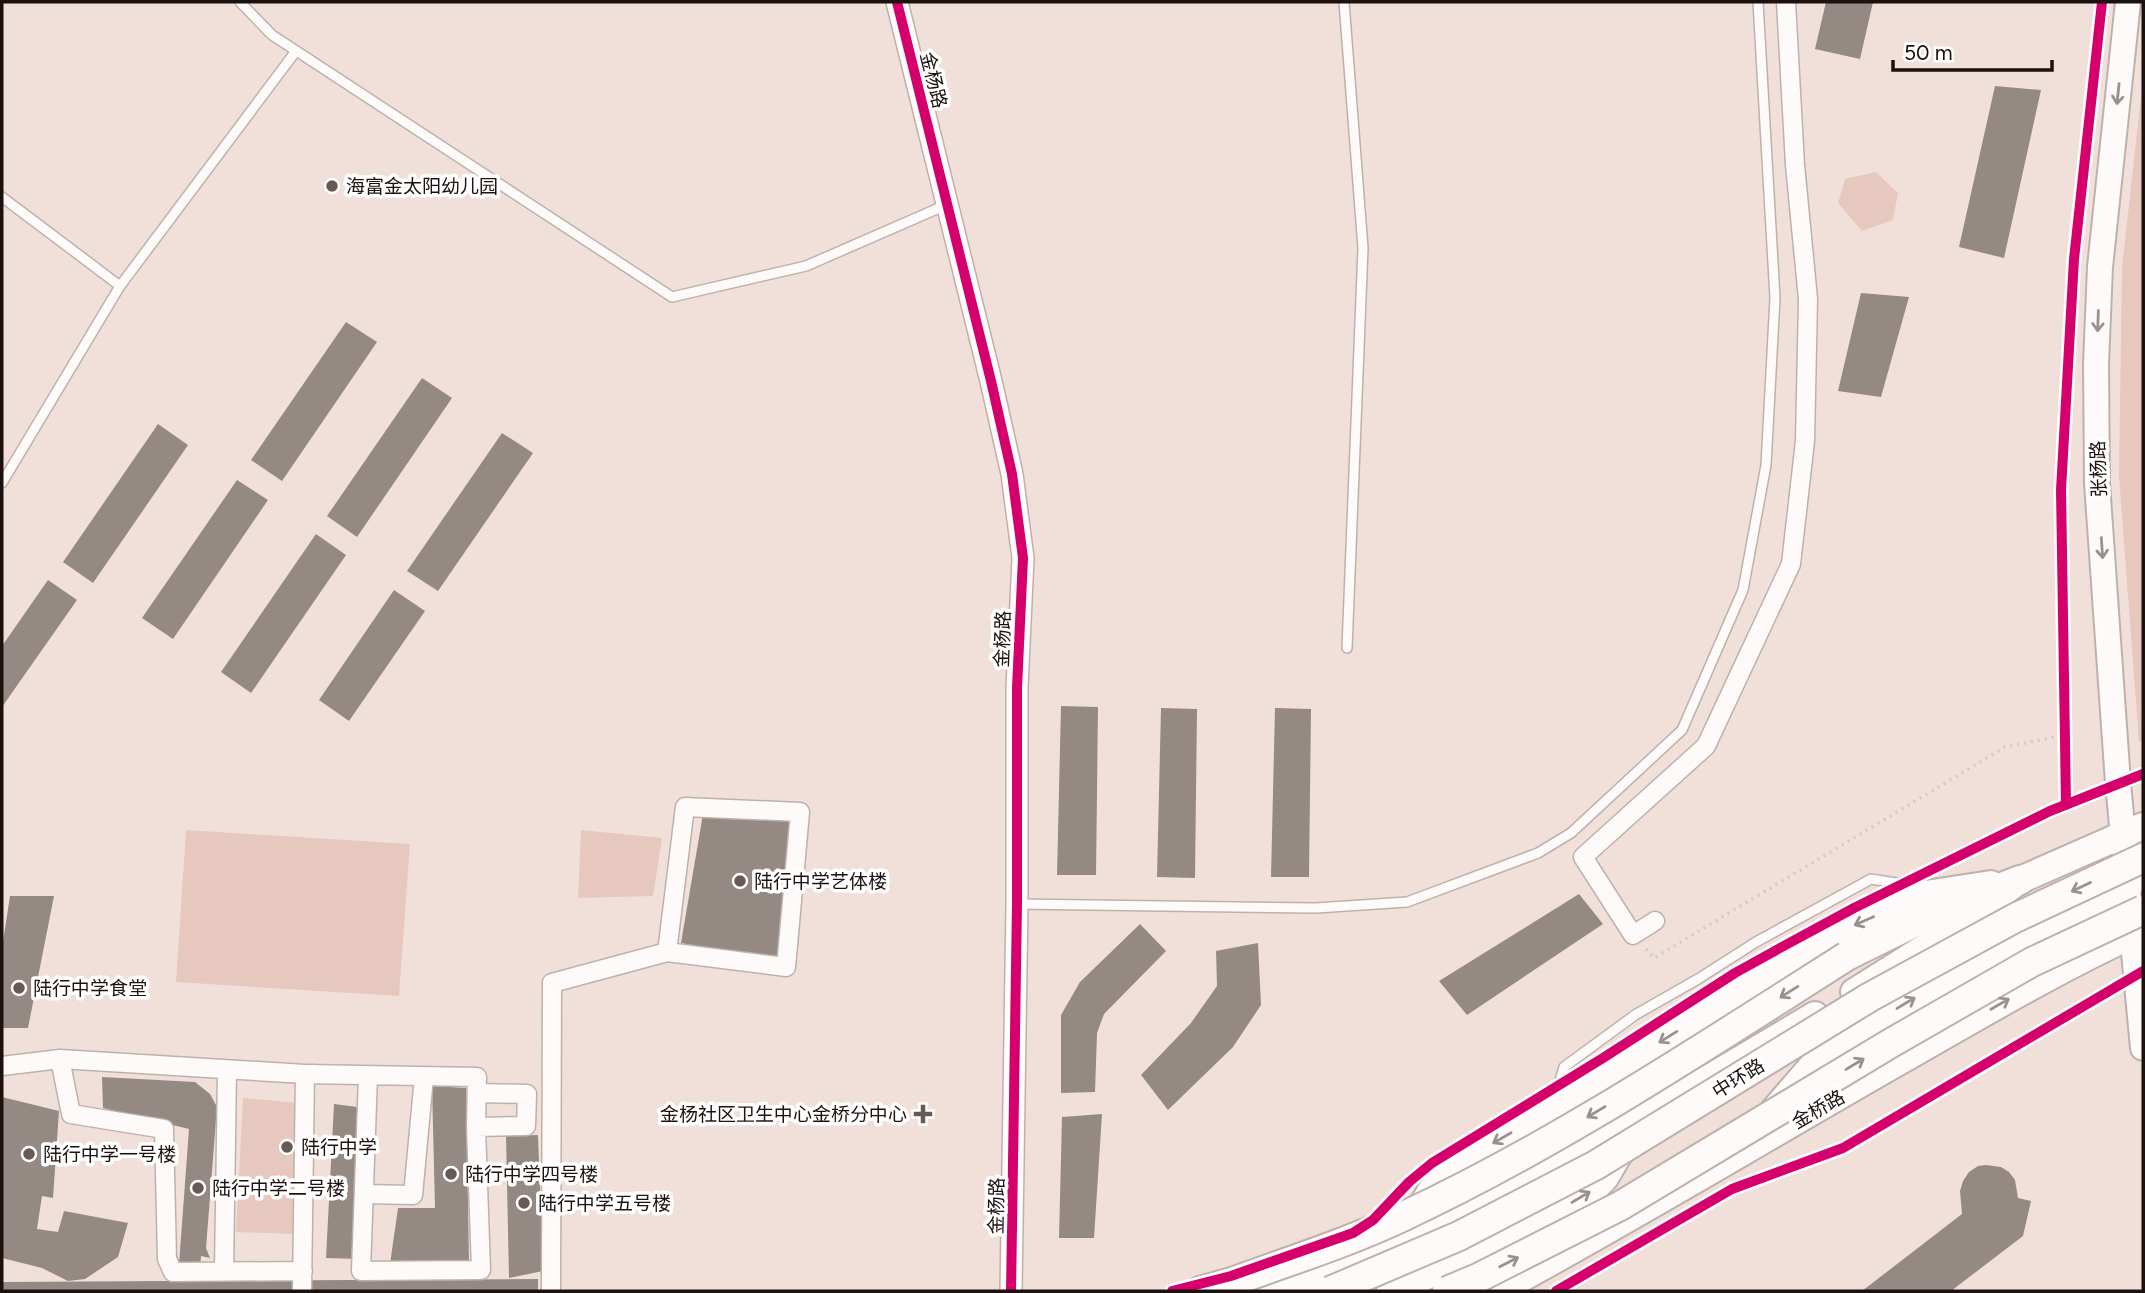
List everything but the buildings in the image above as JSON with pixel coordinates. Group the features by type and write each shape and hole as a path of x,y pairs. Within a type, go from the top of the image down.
{"highway":[{"name":"中环路","path":"1329,1291 1388,1280 1459,1236 1596,1165 1870,997 2015,918 2143,858"},
{"path":"1200,1291 1301,1257 1399,1219 1483,1177 1584,1120 1847,956 1932,914 2020,880"},
{"path":"1447,1291 1478,1279 1620,1206 1891,1042 2032,962 2143,910"},
{"path":"1301,1291 1388,1280"}],"main road":[{"name":"张杨路","path":"2128,2 2100,267 2096,364 2097,483 2133,829 2143,1048"},
{"path":"1253,1291 1301,1277 1488,1205 1878,977 1948,933 2020,880 2133,829"},
{"path":"1729,1161 1812,1066 1837,1044 1929,990 2087,909 2135,879"},
{"path":"1402,1239 1430,1192 1472,1155 1835,934 1926,894 2020,880"},
{"name":"金桥路","path":"1508,1289 2035,984 2139,929"},
{"path":"1388,1280 1416,1280 1496,1244 1588,1194 1605,1178 1639,1119"},
{"path":"1416,1280 1488,1205"}],"street":[{"name":"金杨路","path":"897,2 991,381 1012,474 1023,558 1017,688 1017,904 1011,1291"},
{"path":"1655,921 1633,935 1583,857 1706,746 1791,564 1805,440 1808,299 1795,165 1786,2"},
{"path":"551,1291 552,983 667,952 786,967 800,812 685,807 667,952"},
{"path":"60,1059 71,1114 164,1129 167,1259 173,1272 303,1271"},
{"path":"2,1066 60,1059 305,1074 477,1077 481,1270 361,1271 368,1076"},
{"path":"224,1271 227,1070"},
{"path":"302,1291 305,1074"},
{"path":"364,1194 413,1195 424,1077"},
{"path":"476,1127 526,1126 527,1115 527,1094 477,1093"}],"lane":[{"path":"240,2 272,35 672,297 806,266 947,205"},
{"path":"1343,2 1363,248 1347,648"},
{"path":"1017,904 1316,908 1407,902 1538,853 1571,833 1682,730 1743,590 1766,465 1776,298 1758,2"},
{"path":"2,483 120,286 296,51"},
{"path":"2,197 120,286"},
{"path":"1561,1103 1559,1084 1564,1067 1635,1015 1755,942 1871,879 1902,884 1926,894"}],"path":[{"path":"2065,722 2065,749"},
{"path":"1633,935 1654,958 2005,747 2065,735"}],"shaded area":[{"path":"2143,78 2143,741 2139,742 2119,476 2122,268"},
{"path":"1876,172 1898,193 1893,220 1862,231 1838,203 1845,179"},
{"path":"186,830 410,844 399,996 176,982"},
{"path":"581,830 662,838 653,896 578,898"},
{"path":"243,1098 300,1103 294,1234 236,1232"}],"cycle path":[{"path":"897,2 991,381 1012,474 1023,558 1017,688 1017,904 1011,1291"},
{"path":"2066,805 2061,490 2074,259 2102,2"},
{"path":"1172,1291 1231,1276 1353,1233 1373,1220 1409,1182 1432,1163 1735,973 1854,908 2050,811 2143,774"},
{"path":"1556,1291 1732,1189 1843,1148 2143,971"}],"place":[{"name":"海富金太阳幼儿园","path":"332,186"},
{"name":"陆行中学艺体楼","path":"740,881"},
{"name":"陆行中学食堂","path":"19,988"},
{"name":"金杨社区卫生中心金桥分中心","path":"923,1114"},
{"name":"陆行中学","path":"287,1147"},
{"name":"陆行中学一号楼","path":"29,1154"},
{"name":"陆行中学四号楼","path":"451,1174"},
{"name":"陆行中学二号楼","path":"198,1188"},
{"name":"陆行中学五号楼","path":"524,1203"}]}
